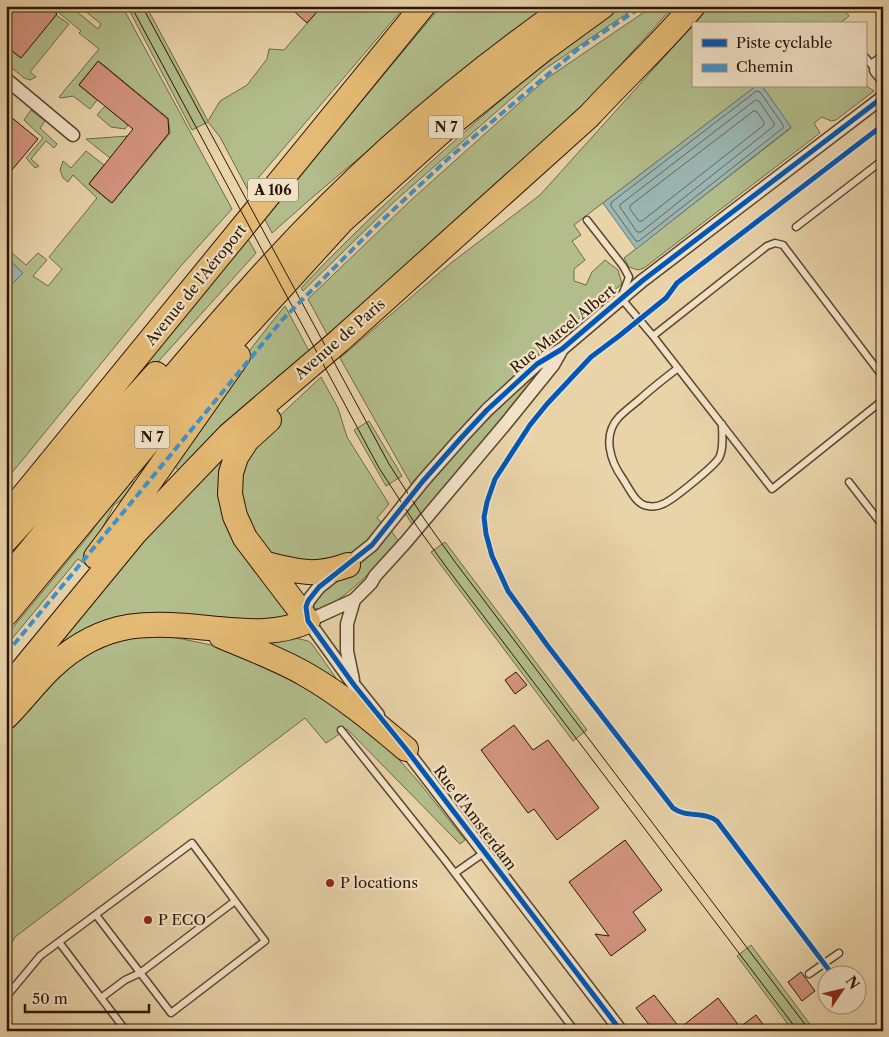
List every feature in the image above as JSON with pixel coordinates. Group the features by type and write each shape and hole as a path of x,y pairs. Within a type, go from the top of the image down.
{"highway":[{"name":"Avenue de l'Aéroport","path":"6,517 423,6"},
{"name":"N 7","path":"6,580 189,358 256,281 308,226 389,149 483,69 568,6"},
{"name":"N 7","path":"6,614 226,348 343,220 442,130 544,49 604,6"},
{"name":"Avenue de Paris","path":"6,690 135,533 229,435 339,341 589,116 685,15"},
{"path":"6,669 111,537 251,338 274,313 302,264"},
{"path":"6,540 218,305 240,288 256,281"},
{"path":"6,717 51,668 85,641 107,631 156,624 246,632 272,631 296,627 308,622 245,538 235,516 230,494 231,473 236,457 247,440 311,381 339,341"},
{"path":"266,564 310,573 326,572 348,565"},
{"path":"201,627 303,673 361,710 406,750"}],"street":[{"path":"6,79 73,135"},
{"name":"Rue Marcel Albert","path":"562,349 553,366 508,422 405,543 374,576 371,583 354,600 308,622 306,612 308,601 319,587 372,545 441,460 487,410 537,364 562,349 621,298 883,97"},
{"name":"Rue d'Amsterdam","path":"354,600 346,624 347,651 354,685"},
{"name":"Rue d'Amsterdam","path":"308,622 354,685 485,852 621,1031"}],"lane":[{"path":"866,58 877,71 883,55"},
{"path":"796,227 883,160"},
{"path":"587,220 623,266 629,277 621,298 653,336 772,489 883,400"},
{"path":"653,336 767,246 775,243 783,245 883,377"},
{"path":"678,368 662,379 618,418 612,426 609,440 610,455 615,468 636,498 643,505 649,507 664,504 710,468 720,457 722,424"},
{"path":"849,482 883,526"},
{"path":"340,730 455,873 575,1031"},
{"path":"6,997 40,956 192,843 265,941 171,1013 96,915"},
{"path":"455,873 485,852"},
{"path":"101,998 125,980 140,973 235,901"},
{"path":"59,942 126,1031"},
{"path":"809,974 839,953"}],"green space":[{"path":"48,6 70,6 98,29 101,24 79,6 122,6 232,209 180,267 6,480 6,290 23,273 6,257 6,248 26,265 38,253 47,260 33,276 48,286 62,269 49,257 97,198 73,175 68,182 63,178 60,170 63,161 71,168 86,151 104,165 90,182 90,185 110,202 113,202 170,133 168,118 100,62 80,83 80,86 97,100 90,109 73,96 59,97 99,49 79,33 81,31"},
{"path":"127,6 146,6 208,121 220,101 247,85 267,59 269,49 284,50 322,6 405,6 248,190 220,137 208,122 192,130"},
{"path":"441,6 551,6 374,145 272,233 264,218"},
{"path":"619,6 638,6 545,69 395,201 303,291 301,288 326,262 427,165 561,49"},
{"path":"653,6 674,6 578,111 328,336 308,299 409,202 546,79"},
{"path":"710,6 842,6 849,16 842,22 696,22"},
{"path":"56,15 69,24 30,72 36,77 30,80 24,78 6,63 6,46 19,57 22,56"},
{"path":"692,26 692,88 753,88 574,225 581,235 572,241 585,260 574,269 574,281 586,285 592,272 605,260 618,270 622,284 562,332 486,402 411,484 340,358 451,263 540,195"},
{"path":"866,86 874,91 836,120 831,121 822,117 814,123 820,133 644,268 638,270 629,267 624,258 791,128 763,88 866,88"},
{"path":"105,106 128,125 125,129 111,127 97,115"},
{"path":"31,110 45,121 40,128 57,144 54,148 46,141 31,159 39,166 35,168 26,158 43,138 24,120"},
{"path":"128,136 110,158 86,139"},
{"path":"248,239 256,253 122,402 92,428"},
{"path":"285,306 309,351 275,379 180,471 171,464 226,383"},
{"path":"321,377 338,408 347,437 389,504 377,518 383,524 361,548 342,561 334,564 322,564 275,560 238,513 241,466 272,423"},
{"path":"530,378 532,381 414,527 405,513 425,487 474,433"},
{"path":"369,421 402,476 386,486 354,430"},
{"path":"236,441 226,468 290,610 289,620 197,619 65,646 60,640 134,549"},
{"path":"129,479 140,486 114,505 99,535 119,520 86,565 78,559 6,646 6,636 90,534"},
{"path":"390,529 399,542 382,560 347,593 323,608 314,609 319,594 367,557"},
{"path":"445,542 587,730 573,741 431,552"},
{"path":"168,636 245,652 324,692 375,733 418,781 465,840 460,844 347,729 326,743 305,718 15,937 6,954 6,736 70,665 103,645 128,637"},
{"path":"296,638 312,644 343,688 257,641"},
{"path":"751,945 815,1031 793,1031 737,956"}],"water":[{"path":"753,88 763,88 791,127 636,249 603,203"},
{"path":"6,257 23,273 6,290"}],"building":[{"path":"6,6 48,6 57,14 21,58 6,46"},
{"path":"288,6 322,6 307,23"},
{"path":"98,61 168,119 169,133 112,203 89,184 133,129 79,85"},
{"path":"6,113 38,139 6,177"},
{"path":"516,672 527,685 515,694 505,680"},
{"path":"514,725 533,750 548,740 599,808 557,840 534,809 528,813 481,750"},
{"path":"625,840 662,890 633,912 646,930 611,956 595,934 609,936 569,882"},
{"path":"801,972 815,991 802,1001 788,982"},
{"path":"654,995 680,1028 718,998 740,1027 756,1015 768,1031 654,1031 636,1008"}],"tram line":[{"path":"131,6 379,468 418,528 798,1031"},
{"path":"142,6 389,464 425,520 810,1031"}],"marked path":[{"path":"6,654 283,319 376,226 450,157 578,49 643,6"}],"cycle path":[{"path":"621,1031 406,749 354,685 308,621 306,607 308,601 319,587 372,545 423,481 461,438 487,410 537,364 562,349 642,281 883,97"},
{"path":"824,964 717,821 706,816 684,813 673,808 547,645 508,591 492,556 484,517 495,479 530,425 591,357 666,298 677,283 883,125"}],"place":[{"name":"P locations","path":"330,883"},
{"name":"P ECO","path":"148,920"}]}
